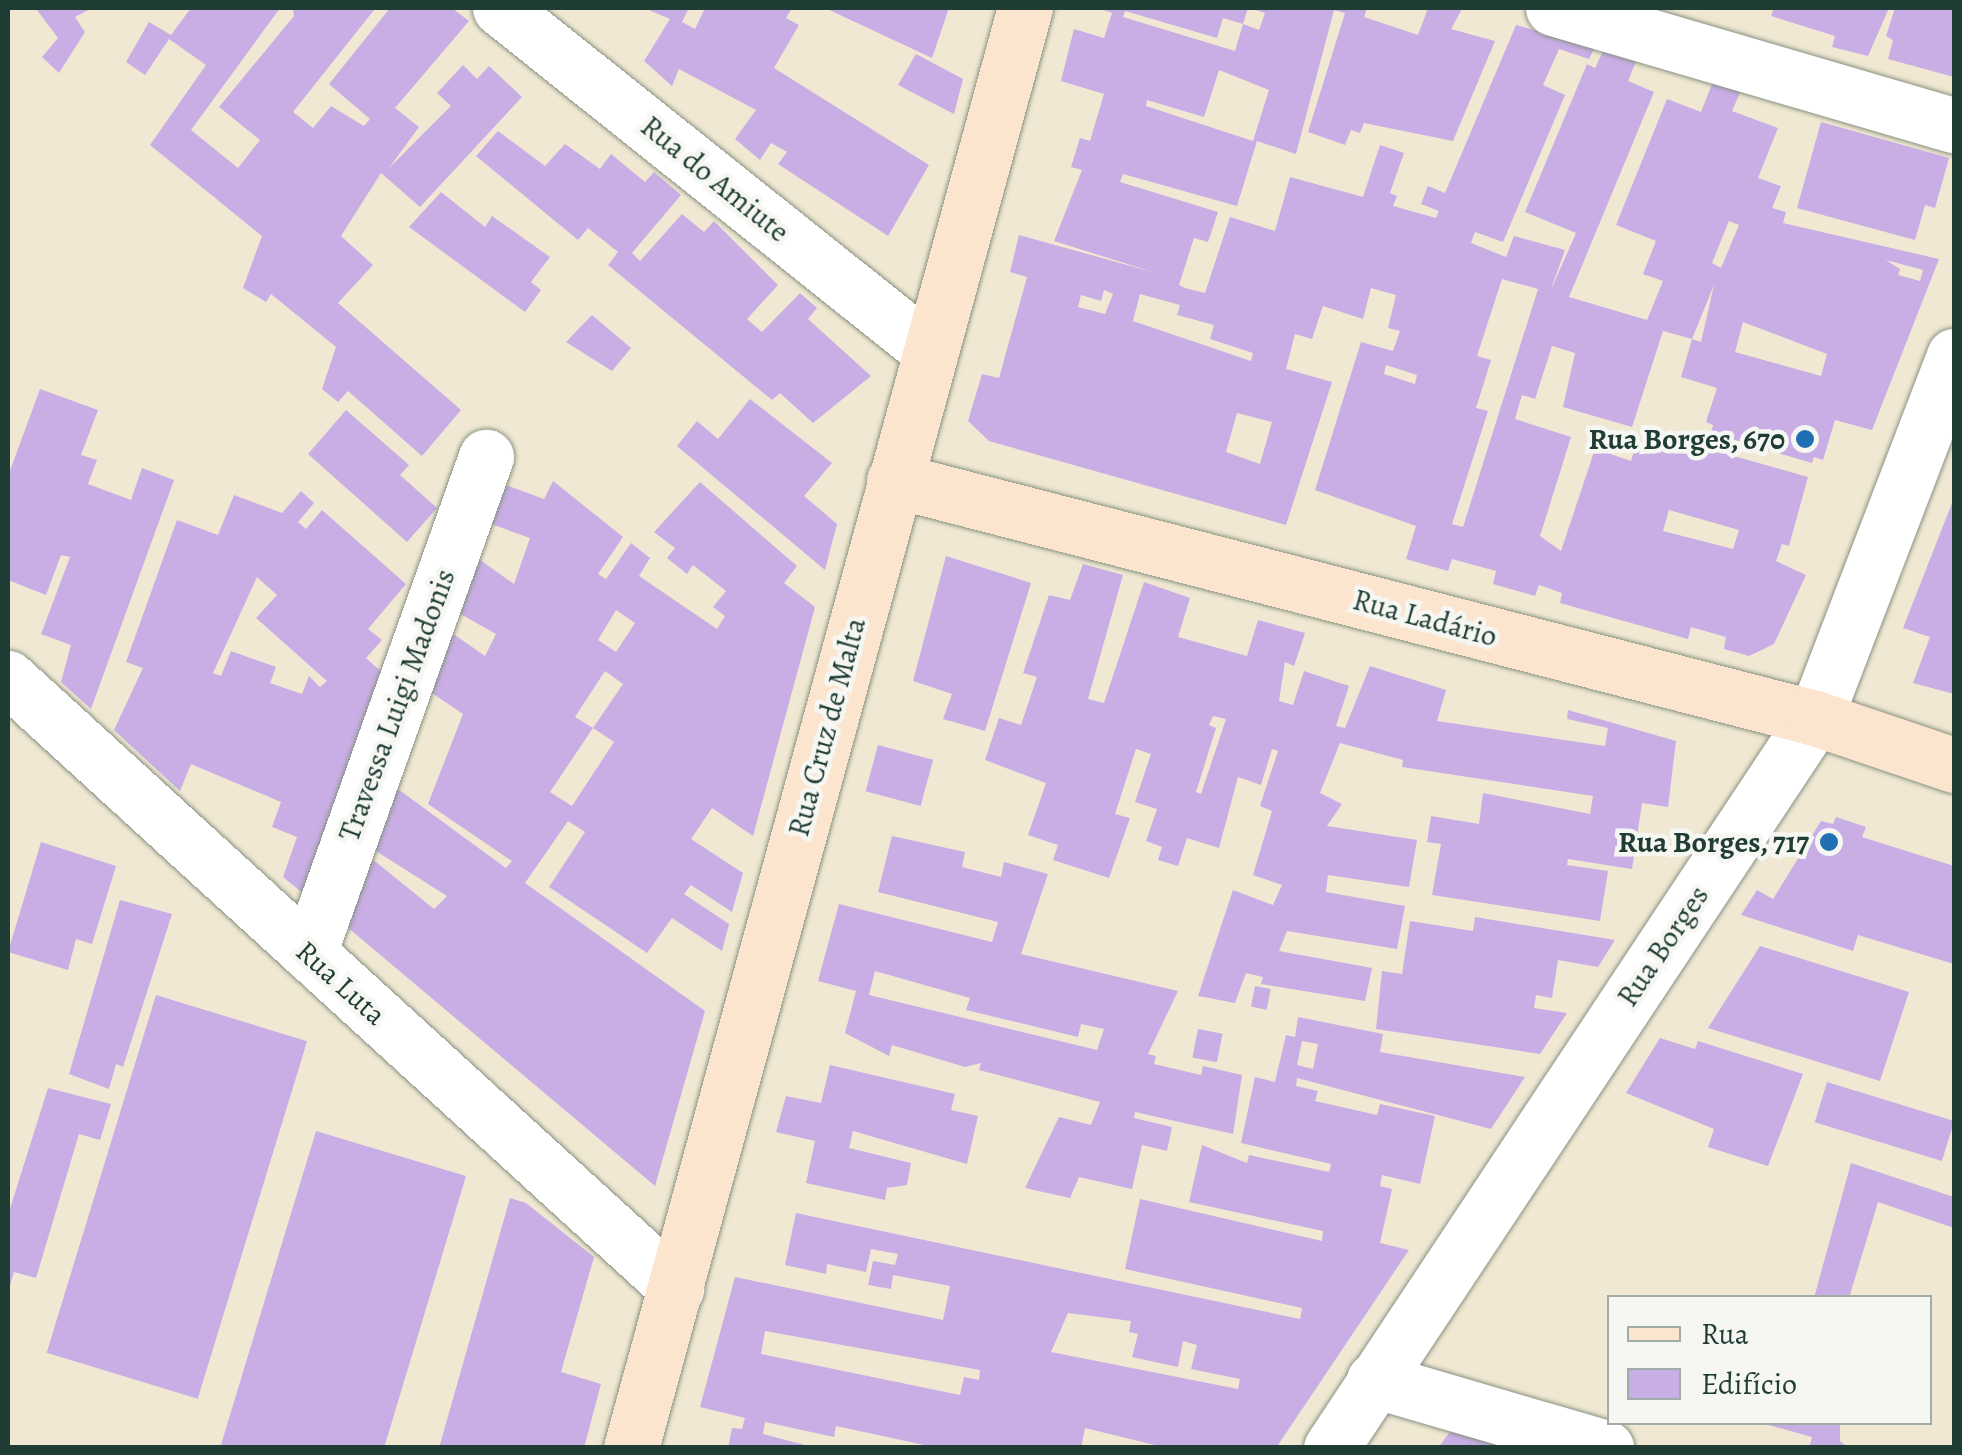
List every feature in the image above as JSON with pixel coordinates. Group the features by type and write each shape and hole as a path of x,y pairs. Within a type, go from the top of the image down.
{"street":[{"name":"Rua do Amiute","path":"500,8 930,352"},
{"name":"Rua Cruz de Malta","path":"630,1448 1025,8"},
{"path":"1553,8 1954,125"},
{"name":"Rua Borges","path":"1331,1448 1814,718 1954,356"},
{"name":"Travessa Luigi Madonis","path":"309,953 486,457"},
{"name":"Rua Ladário","path":"894,480 1814,718 1954,765"},
{"name":"Rua Luta","path":"8,678 676,1288"},
{"path":"1374,1380 1606,1448"}],"building":[{"path":"92,8 75,17 85,32 59,73 42,57 58,38 37,10"},
{"path":"191,8 280,8 191,130 238,168 260,140 219,107 294,16 293,8 374,10 293,112 313,128 331,106 364,126 370,119 329,84 390,8 452,8 469,21 395,108 419,127 389,168 451,106 437,93 463,65 477,79 489,66 522,97 420,207 381,173 341,236 373,265 338,303 461,410 422,456 348,391 338,402 322,389 336,347 271,294 266,302 243,288 262,236 150,145 206,65 169,39 145,75 126,62 149,22 171,35"},
{"path":"644,8 689,8 682,22 695,29 705,8 792,8 786,18 799,25 774,68 929,165 888,236 778,164 787,152 771,143 760,160 735,139 756,110 679,69 672,86 644,61 670,19"},
{"path":"825,8 949,8 932,58"},
{"path":"1098,8 1248,8 1243,24 1259,30 1265,13 1250,8 1367,8 1364,17 1418,35 1428,8 1455,8 1462,9 1451,29 1495,41 1453,141 1364,123 1360,133 1351,130 1345,145 1308,132 1345,13 1334,10 1296,154 1257,141 1237,206 1123,174 1120,182 1218,212 1208,242 1194,238 1179,285 1185,288 1205,293 1230,217 1275,231 1290,177 1363,197 1380,145 1404,153 1390,193 1397,196 1393,206 1436,218 1439,211 1421,204 1428,186 1445,193 1516,25 1595,47 1589,59 1559,49 1543,85 1565,95 1503,242 1475,232 1471,243 1506,257 1514,236 1565,250 1550,292 1576,233 1525,212 1587,64 1595,68 1604,49 1637,59 1628,81 1654,92 1569,297 1647,320 1663,281 1643,274 1656,241 1616,225 1667,99 1701,112 1714,79 1743,86 1732,111 1778,128 1758,178 1781,186 1772,208 1786,212 1783,223 1939,259 1872,430 1835,420 1823,460 1814,457 1812,463 1711,433 1713,425 1706,422 1717,388 1681,377 1692,339 1663,331 1632,427 1563,407 1575,353 1552,346 1535,399 1522,395 1515,419 1571,437 1540,536 1561,551 1595,449 1631,461 1636,444 1661,453 1666,437 1808,477 1789,546 1782,544 1776,561 1806,575 1774,644 1749,656 1724,649 1726,637 1691,627 1688,639 1560,603 1562,593 1539,585 1535,596 1493,584 1496,571 1452,559 1448,571 1406,559 1416,526 1315,490 1361,342 1393,351 1400,331 1388,328 1396,295 1371,288 1363,319 1323,306 1312,339 1295,334 1286,369 1332,382 1286,525 989,441 968,421 982,374 999,378 1027,277 1010,272 1019,235 1156,273 1054,241 1082,170 1071,167 1080,138 1090,141 1104,94 1061,81 1074,29 1104,38 1112,13","holes":["1125,11 1217,38 1223,18 1243,24 1235,51 1123,17","1219,70 1269,90 1253,141 1146,106 1147,100 1204,117","1729,221 1739,225 1721,268 1712,263","1886,260 1923,270 1920,281 1898,275 1900,269","1502,279 1538,289 1463,527 1452,524 1488,411 1476,408 1491,360 1477,356","1714,285 1701,342 1692,339","1104,290 1113,294 1105,314 1078,307 1081,295 1101,301","1140,294 1180,305 1177,315 1214,325 1210,339 1253,353 1251,361 1133,321","1743,322 1827,354 1821,376 1735,352","1386,365 1417,375 1415,384 1384,374","1237,413 1272,422 1260,464 1226,452","1669,510 1739,530 1733,549 1663,531"]},
{"path":"1774,8 1889,8 1868,56 1832,47 1835,36 1771,16"},
{"path":"1895,8 1954,8 1954,77 1888,59 1893,40 1886,36"},
{"path":"916,54 963,79 954,114 898,85"},
{"path":"1821,122 1949,158 1935,208 1925,205 1915,240 1797,208"},
{"path":"498,131 545,166 565,144 600,169 611,154 645,182 654,172 681,195 632,253 640,261 682,214 704,232 714,221 778,285 747,319 762,332 800,293 817,308 808,319 871,376 813,423 780,393 772,400 608,265 618,252 588,228 578,240 476,156"},
{"path":"441,192 485,227 492,216 550,257 531,282 541,290 525,312 409,227"},
{"path":"592,315 631,348 612,371 566,342"},
{"path":"40,389 98,410 81,455 97,460 88,484 131,500 142,468 174,480 91,709 61,682 71,645 41,634 70,557 61,555 46,595 8,580 8,476"},
{"path":"750,399 832,463 804,496 837,524 825,570 677,446 697,421 718,439"},
{"path":"346,410 409,465 400,475 437,508 407,542 308,454"},
{"path":"553,481 623,537 598,574 606,579 631,543 650,558 639,576 717,629 725,616 713,607 726,591 693,565 687,574 667,558 675,548 654,532 700,482 797,566 784,583 815,607 753,836 712,808 691,839 743,873 732,912 691,885 684,894 729,924 722,951 672,918 647,953 549,887 585,832 568,821 525,883 705,1011 655,1186 340,921 366,854 434,909 447,896 368,846 391,784 506,868 512,861 428,804 463,714 426,689 449,631 485,656 496,634 455,611 476,557 514,584 530,538 488,523 503,484 544,499","holes":["616,610 635,623 616,652 598,640","605,671 623,684 593,728 575,717","593,728 614,742 572,806 550,792"]},
{"path":"301,491 314,503 298,522 306,529 322,510 406,584 368,629 382,640 366,658 386,676 309,898 283,877 297,837 272,827 281,802 191,764 180,791 114,730 143,668 126,662 177,520 218,535 234,495 282,513","holes":["257,577 277,595 256,618 327,681 320,687 309,676 302,694 270,683 276,667 231,651 221,676 213,673"]},
{"path":"1954,498 1954,694 1913,683 1930,637 1903,628"},
{"path":"946,556 1031,583 985,731 943,719 952,694 913,681"},
{"path":"1083,564 1123,575 1088,699 1104,703 1144,582 1190,598 1178,637 1247,656 1258,620 1305,633 1294,666 1285,662 1279,701 1293,705 1304,671 1349,686 1336,726 1345,728 1370,666 1446,690 1437,721 1605,746 1608,728 1567,719 1568,710 1676,741 1668,807 1642,803 1632,869 1568,859 1567,865 1608,871 1600,921 1432,895 1441,844 1427,842 1431,816 1479,824 1483,793 1590,814 1593,796 1402,767 1403,760 1340,743 1320,793 1342,804 1327,826 1417,840 1409,887 1328,875 1326,892 1405,906 1397,949 1287,931 1279,951 1372,968 1365,1001 1261,984 1263,977 1246,973 1235,1003 1198,996 1233,890 1273,905 1282,885 1253,875 1272,811 1260,806 1278,751 1272,749 1261,785 1238,777 1219,848 1187,838 1178,866 1158,860 1162,847 1146,841 1157,809 1135,802 1151,754 1136,749 1115,814 1130,818 1109,878 1053,860 1058,845 1028,835 1046,783 985,760 999,718 1021,725 1037,677 1023,673 1049,595 1070,600","holes":["1213,716 1226,719 1201,794 1196,792 1216,728 1209,725"]},
{"path":"878,745 933,760 921,806 866,791"},
{"path":"1836,817 1866,827 1862,837 1954,866 1954,964 1858,935 1853,951 1741,915 1757,890 1773,899 1821,821 1833,824"},
{"path":"892,836 965,852 962,867 1001,877 1004,862 1048,874 1021,954 1178,991 1148,1054 1156,1056 1154,1064 1201,1075 1203,1066 1242,1075 1233,1134 1135,1112 1134,1118 1172,1127 1167,1151 1142,1145 1132,1189 1079,1177 1070,1198 1025,1188 1059,1117 1091,1125 1100,1102 979,1070 981,1063 965,1067 892,1045 889,1056 845,1033 856,991 818,981 839,904 992,942 998,922 878,892","holes":["875,971 970,998 966,1010 1078,1037 1081,1024 1104,1029 1097,1050 869,995"]},
{"path":"41,842 116,866 92,944 76,939 68,970 8,952"},
{"path":"120,900 172,914 123,1067 116,1064 109,1089 69,1074"},
{"path":"1475,917 1615,940 1598,967 1558,960 1552,998 1536,995 1534,1008 1567,1013 1540,1054 1376,1029 1382,971 1402,974 1410,921 1473,931"},
{"path":"1760,946 1909,992 1880,1081 1708,1028"},
{"path":"1255,986 1271,989 1267,1010 1251,1007"},
{"path":"156,995 307,1041 198,1399 47,1353"},
{"path":"1298,1017 1383,1034 1380,1052 1525,1077 1491,1129 1297,1078 1296,1086 1318,1091 1315,1101 1377,1115 1380,1104 1435,1116 1420,1184 1382,1175 1380,1186 1392,1189 1380,1243 1409,1250 1276,1448 1167,1448 1085,1428 1081,1448 938,1448 836,1426 834,1437 765,1422 763,1434 816,1448 728,1448 732,1428 742,1429 745,1418 700,1407 735,1277 943,1320 950,1286 893,1275 891,1289 868,1285 873,1261 895,1265 898,1254 871,1249 866,1272 827,1264 826,1274 785,1265 796,1213 1300,1319 1302,1308 1125,1269 1140,1199 1322,1241 1323,1231 1189,1202 1202,1145 1247,1163 1249,1155 1329,1172 1331,1164 1241,1143 1255,1077 1275,1082 1286,1035 1295,1037","holes":["1302,1041 1318,1044 1313,1069 1297,1065","1068,1313 1131,1321 1129,1332 1138,1334 1132,1357 1178,1367 1183,1341 1197,1345 1191,1369 1240,1379 1238,1389 1051,1352","765,1331 980,1370 979,1380 964,1377 960,1395 761,1354"]},
{"path":"1198,1029 1223,1034 1217,1062 1192,1057"},
{"path":"1660,1038 1695,1049 1698,1041 1803,1074 1768,1166 1708,1147 1714,1129 1626,1093"},
{"path":"830,1065 955,1094 951,1110 978,1116 967,1164 853,1131 849,1148 911,1163 907,1185 887,1188 885,1200 806,1183 815,1141 776,1132 786,1096 821,1103"},
{"path":"1827,1082 1954,1121 1942,1161 1815,1122"},
{"path":"48,1088 111,1104 100,1140 79,1134 36,1278 14,1272 8,1292 8,1215"},
{"path":"316,1131 466,1176 384,1448 220,1448"},
{"path":"1851,1163 1954,1197 1954,1228 1878,1202 1850,1295 1815,1295"},
{"path":"510,1198 526,1203 594,1257 561,1372 601,1384 584,1448 439,1448"},
{"path":"1455,1425 1535,1448 1438,1448"},
{"path":"1769,1425 1840,1425 1840,1441 1849,1448 1809,1448 1812,1437"}],"place":[{"name":"Rua Borges, 670","path":"1805,439"},
{"name":"Rua Borges, 717","path":"1829,842"}]}
